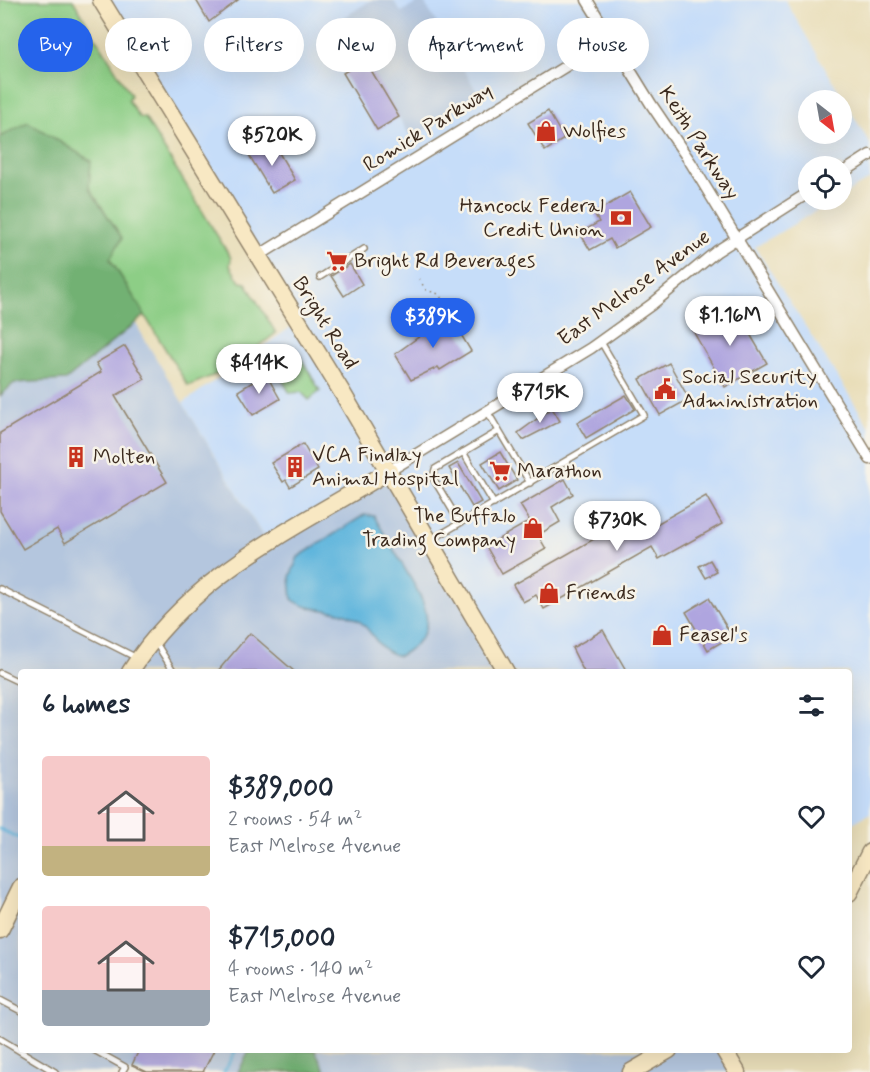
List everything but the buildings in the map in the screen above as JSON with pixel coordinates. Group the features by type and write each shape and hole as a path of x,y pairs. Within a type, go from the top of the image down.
{"main road":[{"name":"Bright Road","path":"102,0 389,471 504,669"},
{"path":"134,665 153,639 189,601 238,560 389,471"},
{"path":"852,887 870,852"},
{"path":"0,930 18,893"},
{"path":"631,1072 664,1053"},
{"path":"726,1053 737,1072"}],"street":[{"path":"587,0 598,18"},
{"name":"Romick Parkway","path":"258,256 557,72"},
{"name":"Keith Parkway","path":"631,72 736,237 870,459"},
{"path":"852,167 870,155"},
{"name":"East Melrose Avenue","path":"389,471 600,341 736,237 798,199"}],"lane":[{"path":"320,277 364,249"},
{"path":"430,541 644,415 600,341"},
{"path":"487,411 530,483"},
{"path":"460,524 433,478 435,469 499,431"},
{"path":"464,452 494,504"},
{"path":"0,589 134,665"},
{"path":"153,639 172,669"},
{"path":"0,673 18,682"},
{"path":"0,1000 18,1009"},
{"path":"0,1039 18,1050"},
{"path":"23,1053 55,1072"},
{"path":"99,1053 125,1067 122,1072"}],"path":[{"path":"419,279 426,290 439,294 444,303"}],"shaded area":[{"path":"102,0 785,0 838,90 798,90 798,144 852,144 852,114 870,144 870,179 852,190 852,156 798,156 798,210 818,210 755,247 870,428 870,813 852,823 852,669 500,669 267,543 183,403 298,322 146,72 192,72 192,18 113,18"},
{"path":"371,0 393,0 401,12 423,0 434,18 408,18 408,72 465,72 480,97 411,138 372,72 396,72 396,18 343,18"},
{"path":"0,76 144,338 266,542 389,471 504,669 18,669 18,1053 729,1053 740,1072 0,1072"}],"green space":[{"path":"0,0 73,0 84,18 18,18 18,72 93,72 93,33 105,52 105,72 117,72 131,95 128,100 139,117 145,118 231,258 230,266 240,282 246,283 276,333 229,369 188,386 110,259 122,238 89,187 28,122 0,137"},
{"path":"28,122 91,161 89,188 122,238 110,259 145,315 66,380 14,383 0,396 0,137"},
{"path":"298,353 320,391 309,400 301,392 290,393 276,370 277,365"},
{"path":"248,1053 316,1053 326,1072 238,1072"}],"water":[{"path":"364,515 374,516 424,605 426,627 422,637 413,647 399,656 385,650 364,625 350,615 308,607 292,599 290,577 298,557"}],"waterway":[{"path":"0,829 18,838"},
{"path":"224,1072 234,1053"}],"place":[{"name":"Wolfies","path":"546,131"},
{"name":"Hancock Federal Credit Union","path":"621,218"},
{"name":"Bright Rd Beverages","path":"337,261"},
{"name":"Social Security Administration","path":"665,389"},
{"name":"Molten","path":"76,457"},
{"name":"VCA Findlay Animal Hospital","path":"295,467"},
{"name":"Marathon","path":"500,471"},
{"name":"The Buffalo Trading Company","path":"533,528"},
{"name":"Friends","path":"549,593"},
{"name":"Feasel's","path":"662,635"}]}
